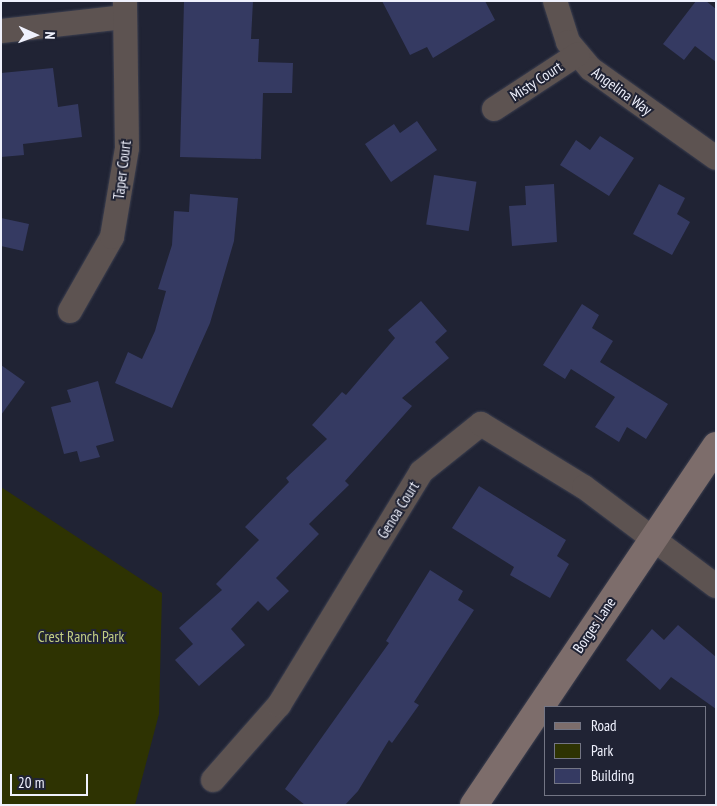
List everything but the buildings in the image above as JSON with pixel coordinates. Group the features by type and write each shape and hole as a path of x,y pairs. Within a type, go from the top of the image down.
{"street":[{"name":"Angelina Way","path":"555,1 568,42 591,70 716,158"},
{"path":"1,31 125,9"},
{"name":"Taper Court","path":"70,311 112,237 127,148 125,9"},
{"name":"Misty Court","path":"494,109 578,54"},
{"name":"Genoa Court","path":"213,780 278,705 421,472 481,424 526,448 652,537"},
{"name":"Borges Lane","path":"474,805 652,537 716,446"},
{"path":"652,537 716,586"}],"green space":[{"name":"Crest Ranch Park","path":"1,487 162,593 159,714 135,805 1,805"}]}
